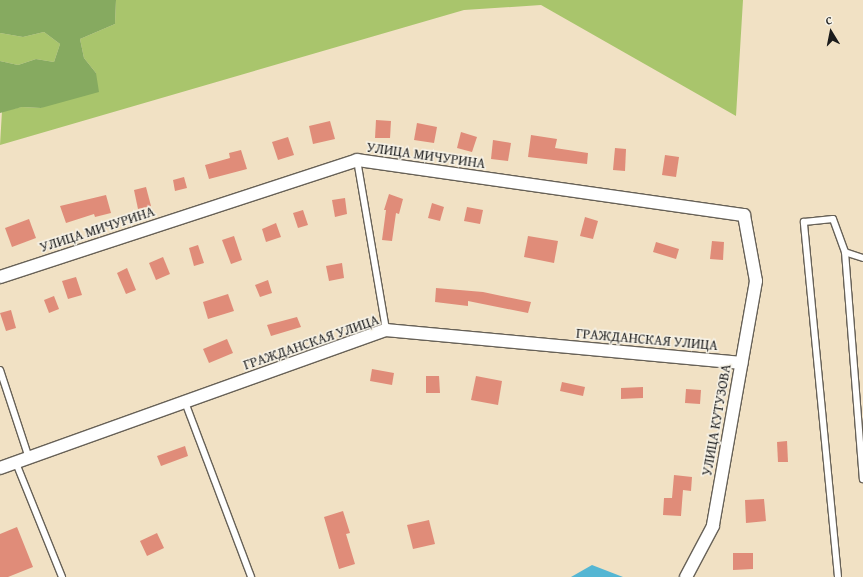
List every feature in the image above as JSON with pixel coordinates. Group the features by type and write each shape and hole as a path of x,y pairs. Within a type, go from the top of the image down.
{"street":[{"name":"УЛИЦА МИЧУРИНА","path":"0,277 357,160 744,215"},
{"name":"УЛИЦА КУТУЗОВА","path":"686,577 713,526 740,363 756,281 744,215"},
{"name":"ГРАЖДАНСКАЯ УЛИЦА","path":"0,468 386,330 740,363"}],"lane":[{"path":"357,160 386,330"},
{"path":"838,577 804,222 833,219 845,252 863,479"},
{"path":"845,252 863,258"},
{"path":"0,370 29,458"},
{"path":"185,402 251,577"},
{"path":"16,463 62,577"}],"green space":[{"path":"0,0 116,0 115,24 80,39 84,58 96,73 99,92 41,108 22,107 0,113 0,61 18,65 36,59 54,62 60,44 44,32 23,37 0,33"},
{"path":"116,0 743,0 736,116 541,5 464,10 0,145 2,111 22,107 41,108 96,73 84,58 80,39 115,24"},
{"path":"44,32 60,44 54,62 36,59 18,65 0,61 0,33 23,37"}],"water":[{"path":"592,565 623,577 571,577"}],"building":[{"path":"376,120 391,121 390,138 375,138"},
{"path":"330,121 335,139 313,144 309,126"},
{"path":"417,123 437,127 434,143 414,140"},
{"path":"461,132 477,137 472,152 457,148"},
{"path":"531,135 557,139 555,148 588,153 587,164 528,157"},
{"path":"288,137 294,155 278,160 272,142"},
{"path":"493,140 511,143 508,161 491,159"},
{"path":"615,148 626,149 625,171 613,170"},
{"path":"241,150 247,169 209,179 205,165 230,158 229,153"},
{"path":"665,155 679,157 676,177 662,175"},
{"path":"184,177 187,188 175,191 173,180"},
{"path":"146,187 151,206 138,209 134,190"},
{"path":"389,194 403,199 399,214 396,213 392,241 382,240 386,210 384,210"},
{"path":"106,195 111,213 95,217 94,214 66,223 60,206"},
{"path":"345,198 347,214 335,217 332,200"},
{"path":"432,203 444,207 440,221 428,218"},
{"path":"467,207 483,210 480,224 464,221"},
{"path":"303,210 308,225 298,228 293,213"},
{"path":"585,217 598,221 593,239 580,236"},
{"path":"29,219 36,238 12,247 5,228"},
{"path":"276,223 281,237 266,242 262,229"},
{"path":"234,236 242,260 231,264 222,240"},
{"path":"528,236 558,241 554,263 524,257"},
{"path":"712,241 724,242 723,260 710,259"},
{"path":"656,242 679,249 676,259 653,252"},
{"path":"198,245 204,263 194,266 189,248"},
{"path":"163,257 170,274 156,280 149,263"},
{"path":"342,263 344,278 329,281 326,266"},
{"path":"127,268 136,290 126,294 117,273"},
{"path":"76,277 82,295 68,299 62,281"},
{"path":"268,280 272,293 260,297 255,285"},
{"path":"436,288 483,292 531,302 528,313 468,301 468,306 435,302"},
{"path":"228,294 234,311 208,319 203,302"},
{"path":"54,296 59,309 49,313 44,300"},
{"path":"11,310 16,328 6,331 0,313"},
{"path":"297,317 301,327 271,336 267,325"},
{"path":"227,339 233,353 209,363 203,349"},
{"path":"372,369 394,373 392,385 370,381"},
{"path":"426,376 439,376 440,393 426,393"},
{"path":"476,376 502,381 498,405 471,400"},
{"path":"562,382 585,387 583,396 560,391"},
{"path":"643,387 643,398 621,399 621,388"},
{"path":"686,389 701,390 700,404 685,403"},
{"path":"787,441 788,462 778,462 777,442"},
{"path":"185,446 188,456 161,466 157,456"},
{"path":"674,475 692,477 691,491 683,490 681,516 663,515 664,498 672,498"},
{"path":"764,499 766,521 746,523 745,500"},
{"path":"343,511 350,533 346,534 355,564 339,569 324,517"},
{"path":"429,520 435,544 413,549 407,525"},
{"path":"17,527 33,567 8,577 0,577 0,534"},
{"path":"157,533 164,548 147,556 140,541"},
{"path":"733,553 753,553 753,569 733,570"}]}
